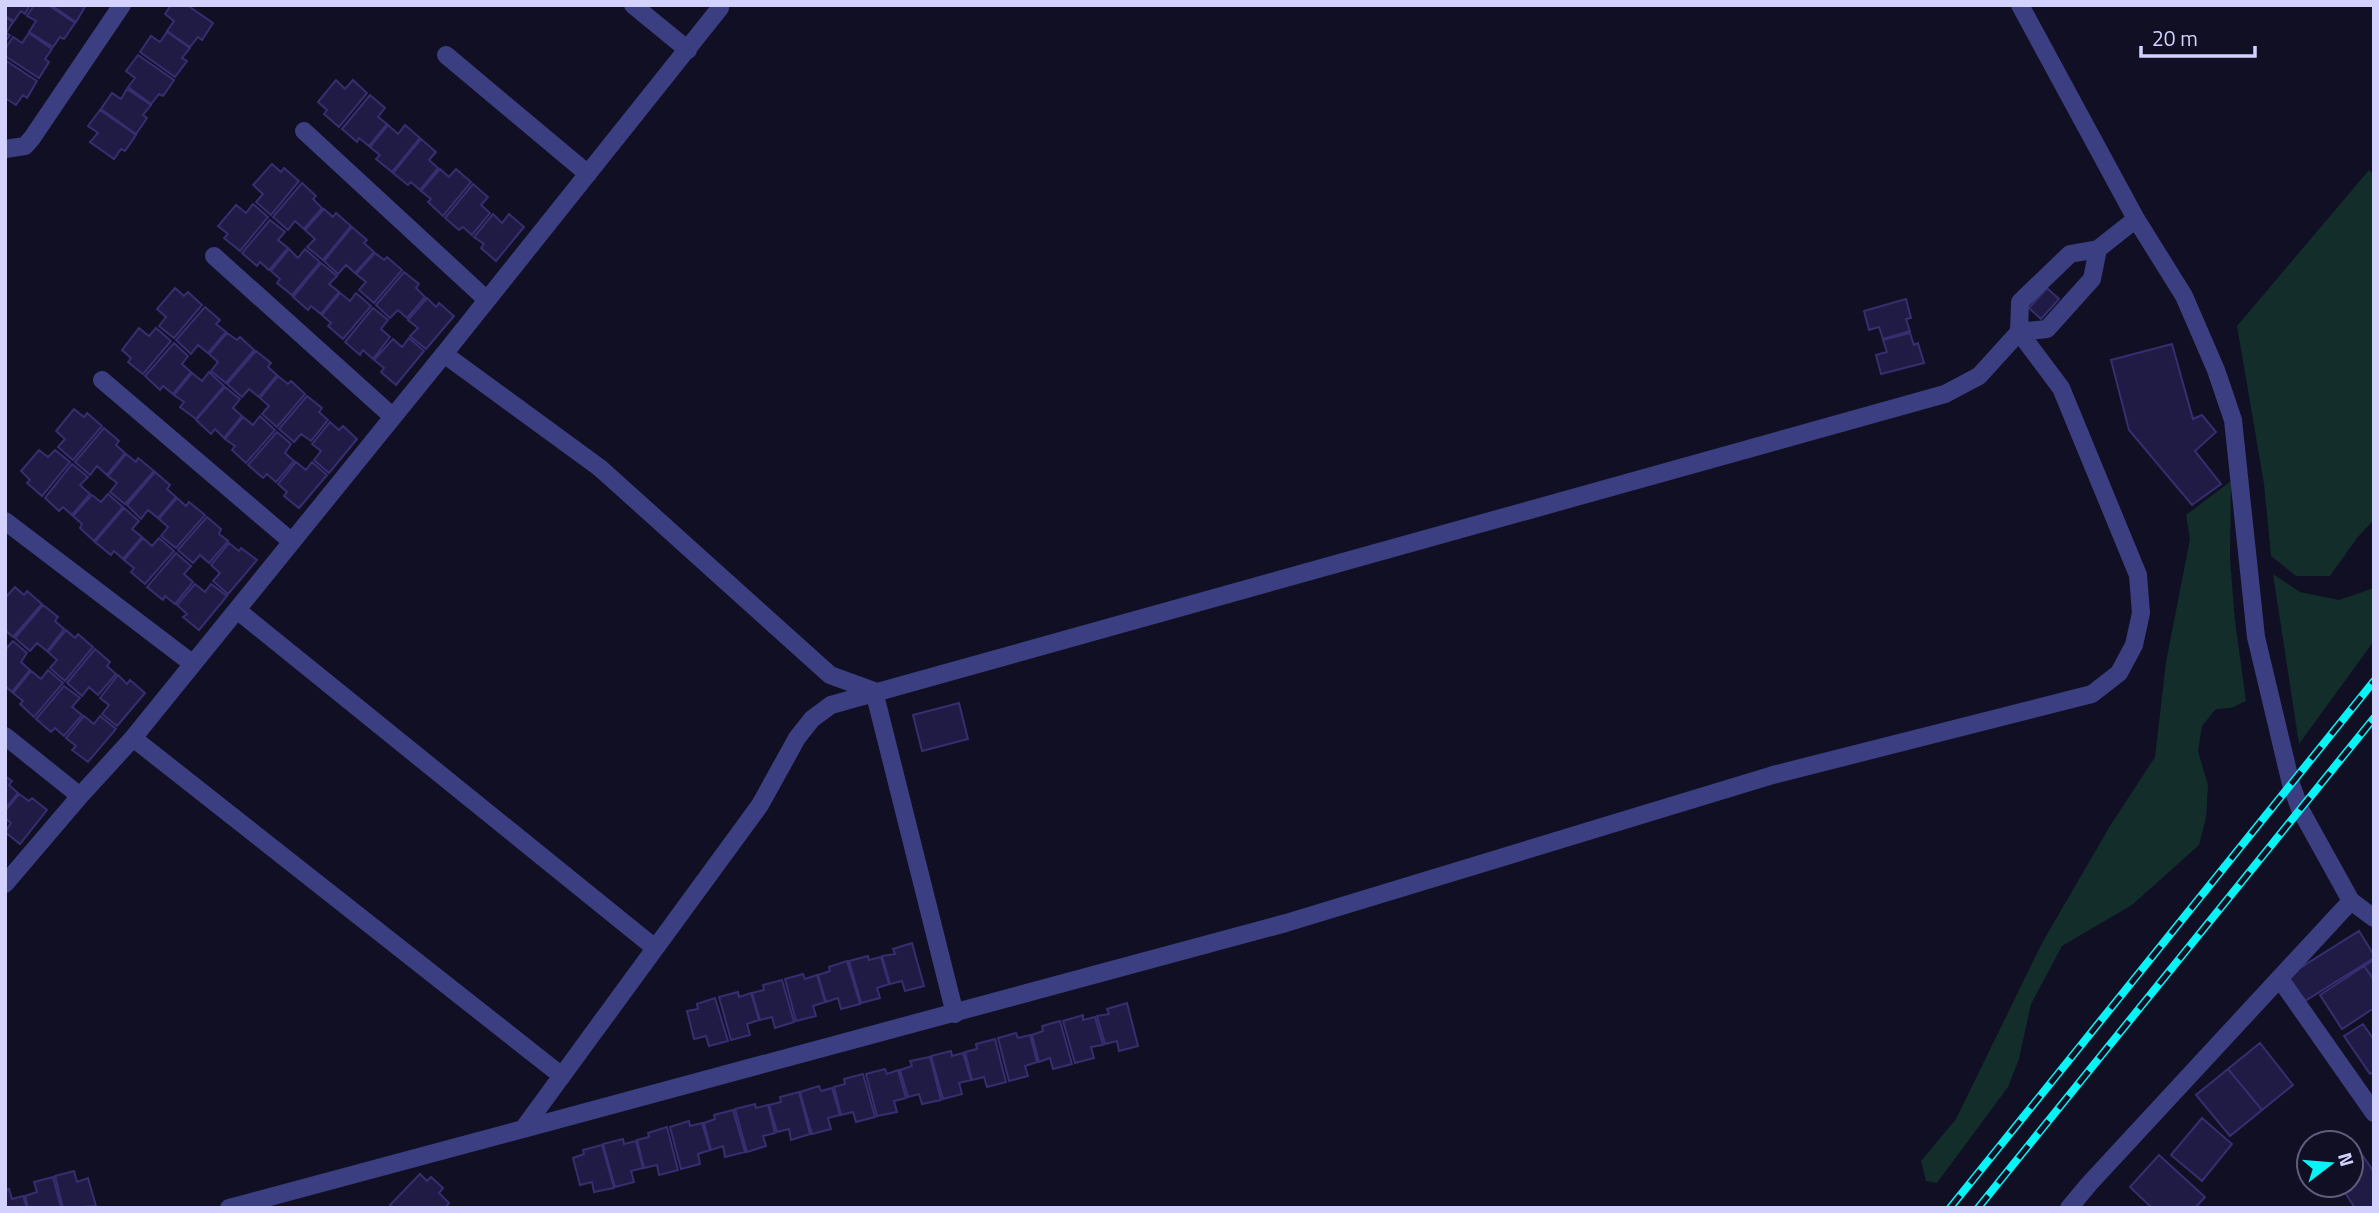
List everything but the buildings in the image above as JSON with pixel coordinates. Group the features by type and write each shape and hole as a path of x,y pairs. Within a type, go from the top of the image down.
{"street":[{"path":"5,149 25,146 32,138 122,5"},
{"path":"633,5 688,50"},
{"path":"2020,5 2136,219 2184,296 2216,370 2233,420 2256,637 2291,784 2300,809 2351,901 2374,918"},
{"path":"5,884 134,738 720,8"},
{"path":"446,55 588,174"},
{"path":"304,131 486,300"},
{"path":"229,1208 1286,923 1773,775 2092,694 2119,673 2134,645 2141,613 2138,575 2061,388 2019,332 2020,302 2070,254 2098,249 2136,219"},
{"path":"523,1129 760,805 797,738 812,719 831,705 1945,394 1979,376 2019,332 2047,329 2092,279 2098,249"},
{"path":"214,256 393,417"},
{"path":"443,354 600,468 830,675 874,691"},
{"path":"102,380 292,542"},
{"path":"5,521 193,664"},
{"path":"237,610 656,948"},
{"path":"874,691 955,1014"},
{"path":"5,736 80,796"},
{"path":"134,738 562,1076"},
{"path":"2069,1208 2351,901"},
{"path":"2280,979 2374,1114"}],"green space":[{"path":"2369,170 2374,176 2374,520 2357,538 2330,576 2296,576 2271,556 2264,484 2237,326"},
{"path":"2231,481 2230,559 2246,701 2231,708 2216,709 2202,726 2198,751 2208,785 2206,818 2199,845 2132,905 2062,946 2031,1004 2019,1059 2008,1087 1937,1183 1926,1181 1921,1161 1956,1119 2042,943 2110,826 2155,757 2166,662 2190,539 2186,515"},
{"path":"2273,574 2300,592 2339,600 2374,588 2374,641 2299,744"}],"railway":[{"path":"1950,1208 2374,681"},
{"path":"1978,1208 2374,718"}]}
